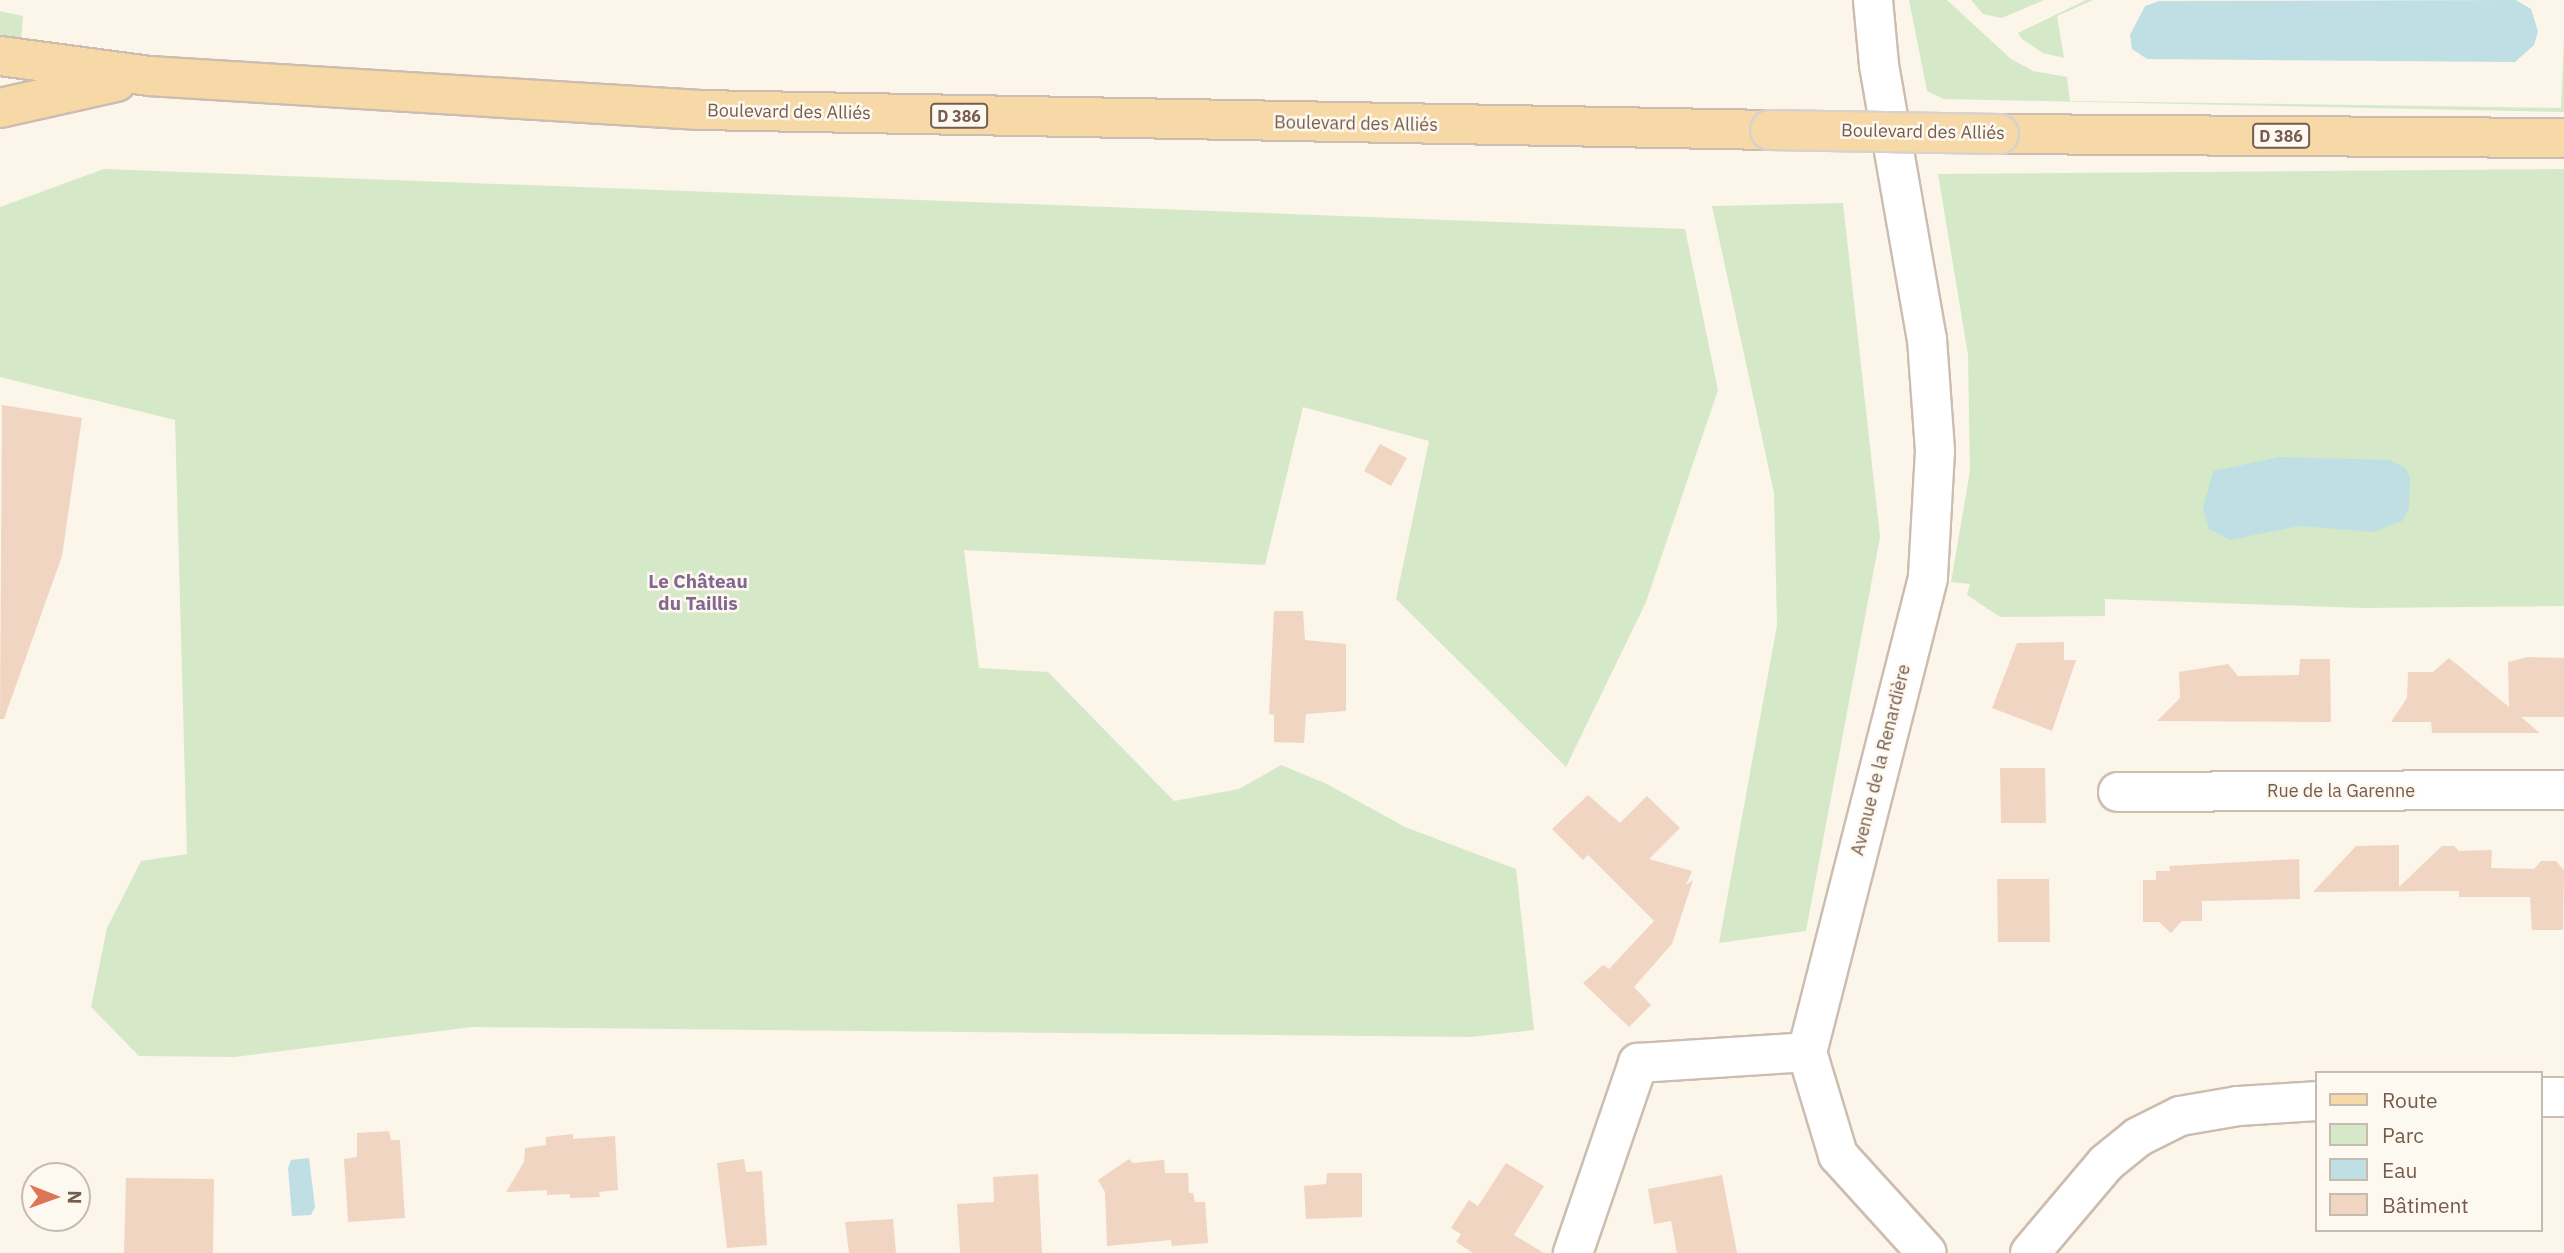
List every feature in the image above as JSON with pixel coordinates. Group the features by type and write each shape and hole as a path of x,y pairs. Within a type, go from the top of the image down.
{"main road":[{"name":"Boulevard des Alliés","path":"0,56 149,76 700,110 1999,134 2564,138"},
{"name":"Boulevard des Alliés","path":"0,108 149,76"}],"street":[{"name":"Avenue de la Renardière","path":"1807,1052 1928,578 1935,451 1927,338 1879,65 1873,0"},
{"name":"Rue de la Garenne","path":"2118,792 2564,790"},
{"path":"1573,1253 1638,1063 1807,1052 1838,1155 1927,1253"},
{"path":"2543,1097 2564,1097"},
{"path":"2030,1253 2106,1163 2138,1137 2180,1116 2238,1106 2316,1101"}],"green space":[{"path":"1909,0 1947,0 2011,59 2033,71 2067,77 2070,101 2561,108 2564,38 2564,112 1944,99 1927,91"},
{"path":"1971,0 2044,0 2002,18 1983,14"},
{"path":"2086,0 2093,0 2057,16 2064,58 2043,53 2022,39 2018,33"},
{"path":"0,11 23,16 21,40 0,37"},
{"path":"104,169 1685,229 1718,390 1646,602 1566,767 1396,599 1429,441 1303,407 1265,565 964,550 979,668 1048,672 1174,801 1239,789 1281,765 1327,784 1405,827 1516,869 1534,1030 1470,1037 472,1027 235,1057 139,1056 91,1007 107,928 141,861 187,854 175,420 0,377 0,207"},
{"path":"2564,169 2564,606 2363,608 2105,599 2105,616 2000,617 1967,595 1970,584 1951,582 1970,471 1968,355 1938,174"},
{"path":"1843,203 1880,537 1806,931 1719,943 1777,625 1774,493 1712,206"}],"water":[{"path":"2516,0 2531,9 2538,31 2534,45 2515,62 2147,59 2132,49 2130,35 2145,6 2159,1"},
{"path":"2280,457 2390,460 2405,468 2410,477 2409,509 2402,521 2373,532 2299,526 2230,540 2209,529 2203,508 2213,471"},
{"path":"309,1158 315,1207 311,1215 292,1216 288,1168 291,1160"}],"building":[{"path":"2,405 82,418 62,556 4,719 0,719"},
{"path":"1380,444 1407,458 1391,486 1364,471"},
{"path":"1274,611 1303,611 1305,640 1346,644 1346,711 1306,714 1304,743 1274,742 1274,715 1269,714"},
{"path":"2064,642 2064,660 2076,660 2052,731 1992,708 2017,643"},
{"path":"2528,657 2564,658 2564,717 2521,717 2540,733 2432,733 2431,722 2391,722 2407,698 2408,672 2433,672 2449,658 2509,707 2508,662"},
{"path":"2300,659 2330,659 2331,722 2157,721 2180,698 2179,672 2228,664 2238,676 2299,675"},
{"path":"2000,768 2045,768 2046,823 2001,823"},
{"path":"1588,795 1620,823 1647,796 1680,828 1649,859 1692,871 1686,885 1693,880 1672,944 1634,987 1651,1005 1629,1027 1583,983 1603,965 1609,969 1654,921 1588,855 1583,860 1552,829"},
{"path":"2399,845 2399,887 2442,846 2454,846 2459,851 2492,850 2491,868 2534,869 2541,861 2556,861 2564,870 2563,930 2532,930 2530,897 2459,897 2459,891 2313,892 2356,846"},
{"path":"2299,859 2300,899 2202,901 2202,921 2182,921 2171,933 2159,922 2143,922 2143,880 2156,880 2156,871 2170,871 2169,866"},
{"path":"1997,879 2049,879 2050,942 1998,942"},
{"path":"389,1131 391,1140 400,1140 405,1218 348,1222 344,1159 357,1157 357,1133"},
{"path":"573,1134 573,1139 615,1136 618,1190 599,1192 600,1197 570,1198 570,1194 547,1195 547,1190 506,1192 524,1162 525,1148 546,1145 546,1137"},
{"path":"744,1159 746,1172 762,1171 767,1245 727,1248 717,1163"},
{"path":"1129,1159 1133,1163 1164,1160 1165,1173 1188,1173 1189,1193 1193,1193 1195,1202 1205,1202 1208,1243 1172,1246 1171,1240 1107,1246 1105,1192 1098,1180"},
{"path":"1506,1163 1544,1186 1514,1235 1544,1253 1473,1253 1456,1242 1461,1234 1451,1228 1469,1200 1478,1206"},
{"path":"1327,1173 1362,1173 1362,1217 1306,1219 1304,1186 1326,1184"},
{"path":"1038,1174 1042,1253 960,1253 957,1204 994,1202 993,1177"},
{"path":"1722,1175 1737,1253 1677,1253 1671,1221 1654,1224 1648,1189"},
{"path":"126,1178 214,1179 213,1253 124,1253"},
{"path":"893,1219 896,1253 849,1253 845,1222"}],"district":[{"name":"Le Château du Taillis","path":"698,593"}]}
